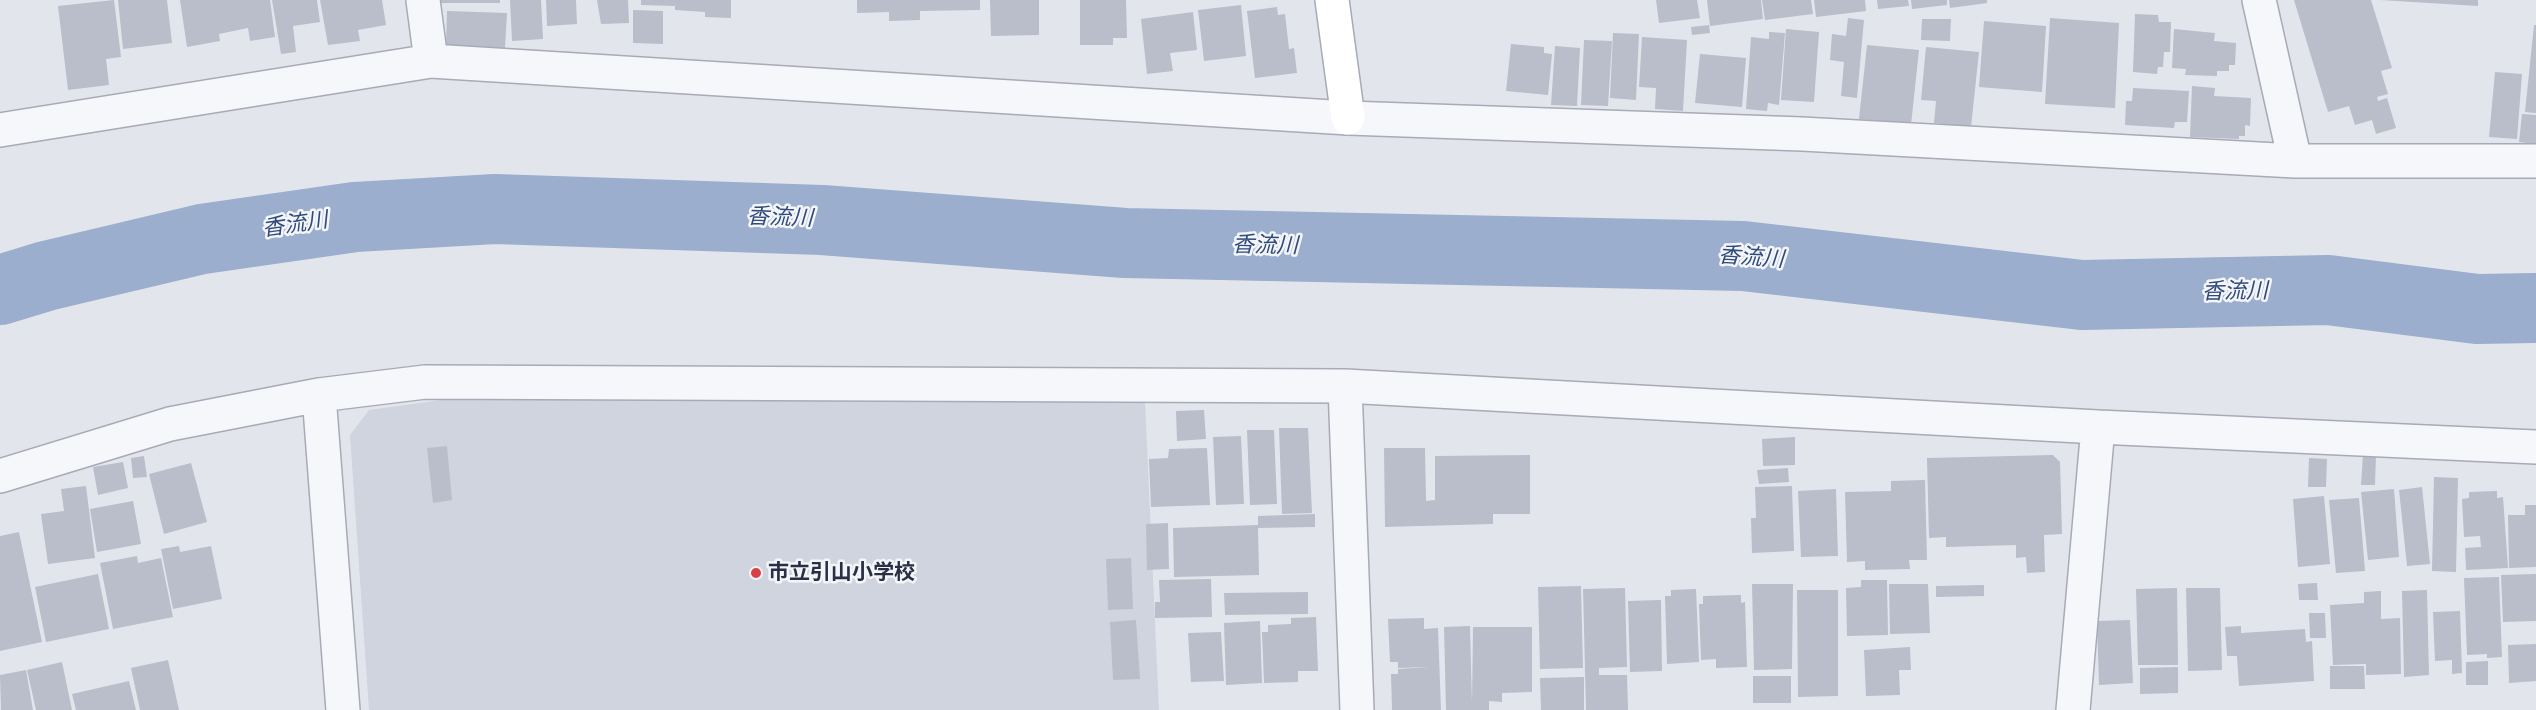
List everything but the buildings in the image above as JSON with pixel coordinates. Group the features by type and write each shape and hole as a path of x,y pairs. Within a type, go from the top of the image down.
{"street":[{"path":"423,0 431,61"},
{"path":"1332,0 1348,118"},
{"path":"2259,0 2295,161"},
{"path":"0,130 431,61 1348,118 1802,134 2295,161 2536,161"},
{"path":"0,476 170,424 319,395 425,382 1345,386 2098,427 2536,447"},
{"path":"1345,386 1357,710"},
{"path":"319,395 343,710"},
{"path":"2073,710 2098,427"}],"shaded area":[{"name":"市立引山小学校","path":"449,399 1145,402 1159,710 369,710 350,435 369,410"}],"waterway":[{"name":"香流川","path":"0,290 46,276 202,239 355,217 495,209 822,220 1125,243 1743,256 2082,295 2328,290 2477,309 2536,308"}],"place":[{"name":"市立引山小学校","path":"756,573"}]}
